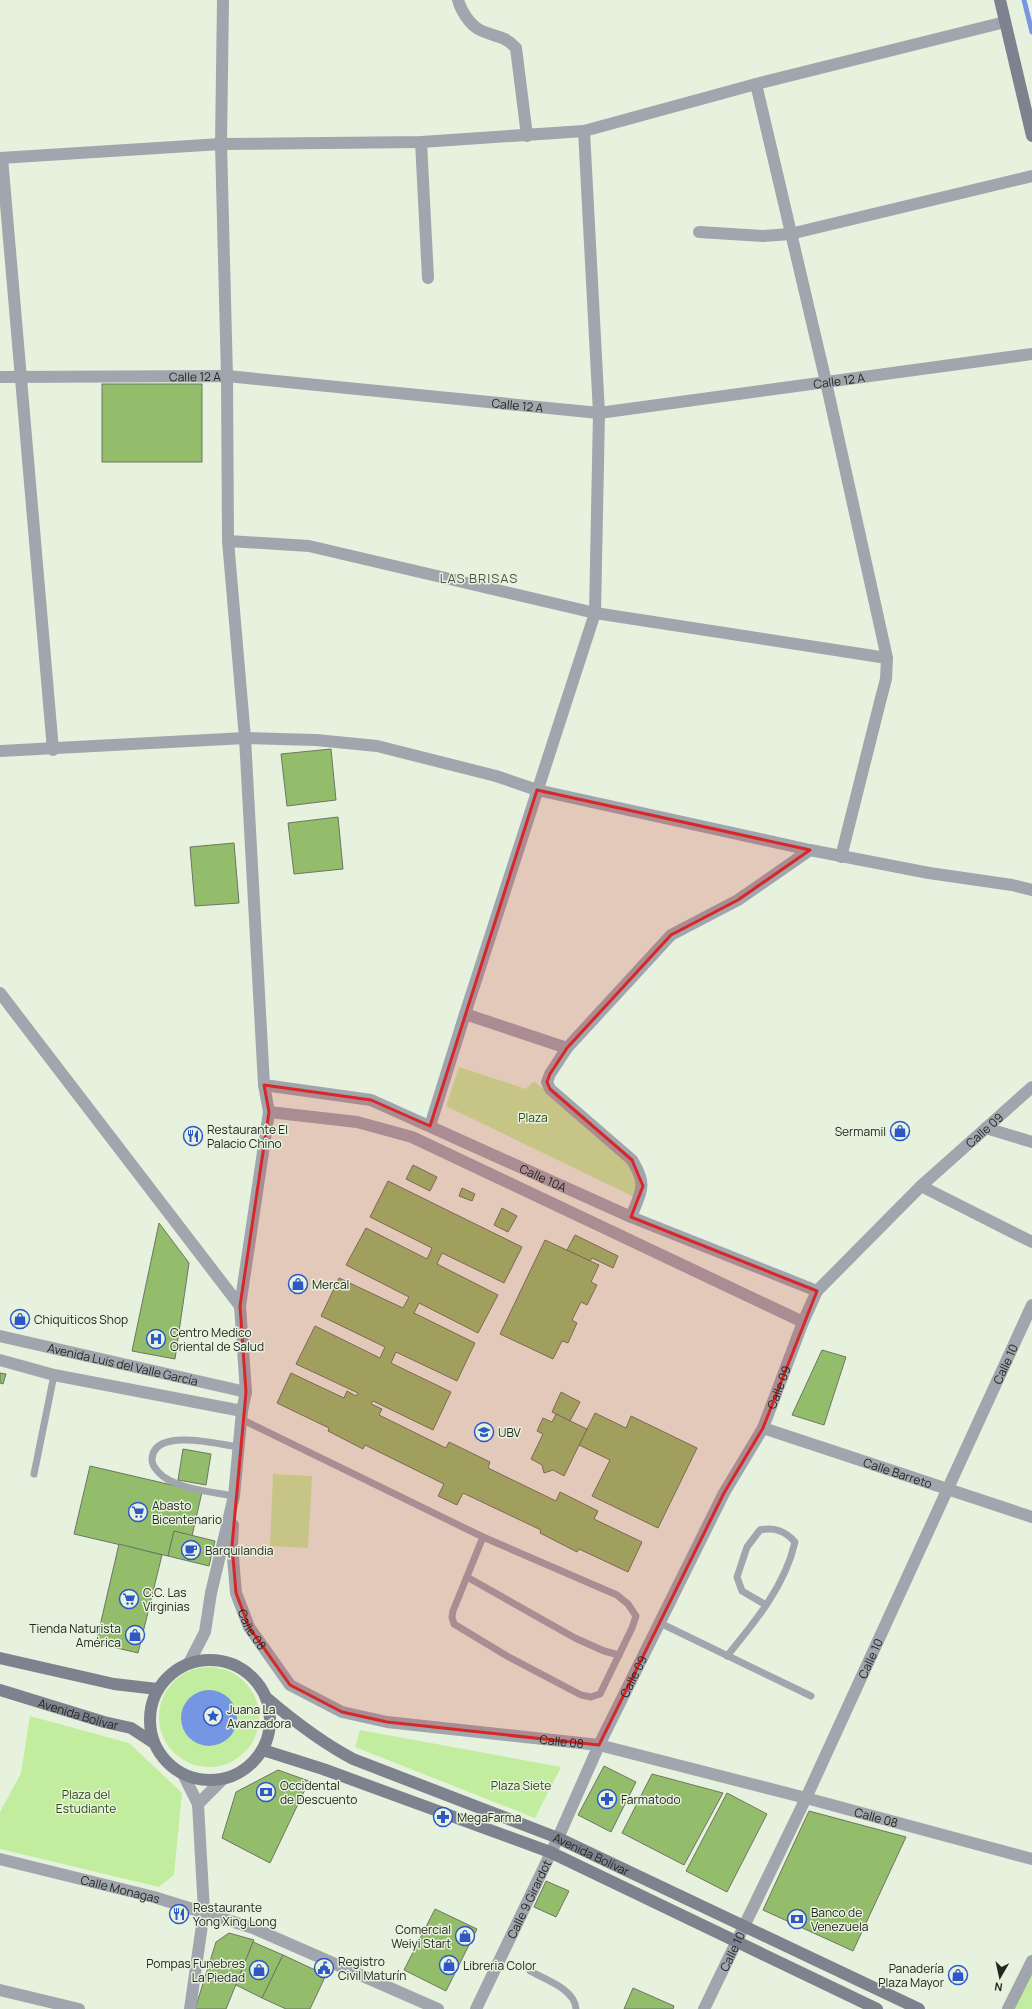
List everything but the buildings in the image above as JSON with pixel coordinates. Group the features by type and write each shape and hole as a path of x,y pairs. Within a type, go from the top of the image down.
{"street":[{"path":"189,1663 205,1632 211,1593 234,1496 241,1415 246,1392 240,1306 269,1112 264,1085 245,738 228,541 221,144 223,0"},
{"path":"458,0 469,20 480,30 504,37 516,48 527,136"},
{"path":"1000,0 1032,136"},
{"path":"53,750 1,158 221,144 420,142 584,131 756,84 1005,22"},
{"path":"756,84 790,234 826,382 887,658 886,679 841,857"},
{"path":"430,1126 595,613 599,413 584,131"},
{"path":"420,142 428,278"},
{"path":"698,232 763,236 790,234 1032,176"},
{"name":"Calle 12 A","path":"0,378 21,376 226,376 599,413 1032,354"},
{"path":"228,541 309,546 595,613 887,658"},
{"path":"0,751 53,750 245,738 316,740 377,746 496,776 537,790 841,857 928,873 1012,885 1032,890"},
{"path":"631,1217 643,1186 639,1172 632,1160 550,1089 547,1082 550,1074 567,1048 671,935 738,900 810,850"},
{"path":"0,993 240,1306"},
{"path":"465,1014 567,1048"},
{"name":"Calle 10A","path":"264,1085 372,1100 631,1217 817,1291"},
{"name":"Calle 09","path":"599,1745 724,1493 763,1428 817,1291 920,1186 1032,1087"},
{"name":"Calle 10A","path":"269,1112 357,1122 412,1137 804,1322"},
{"path":"986,1128 1032,1142"},
{"path":"920,1186 1032,1242"},
{"name":"Calle 10","path":"704,2009 806,1798 1032,1305"},
{"name":"Avenida Luis del Valle García","path":"0,1336 246,1392"},
{"name":"Avenida Luis del Valle García","path":"0,1360 54,1375 241,1415"},
{"name":"Calle Barreto","path":"763,1428 1032,1517"},
{"name":"Calle 08","path":"234,1496 232,1546 236,1593 249,1627 290,1685 342,1712 387,1722 599,1745 806,1798 1032,1859"},
{"path":"0,1658 114,1684 157,1689"},
{"path":"208,1659 227,1661 244,1669 258,1682 268,1699 271,1716 270,1734 264,1750 246,1769 223,1779 202,1780 183,1774 171,1766 161,1755 154,1743 150,1725 151,1706 157,1689 171,1673 189,1663 208,1659"},
{"name":"Avenida Bolívar","path":"0,1690 104,1722 131,1728 154,1743"},
{"name":"Avenida Bolívar","path":"268,1699 300,1727 329,1746 353,1759 558,1838 919,2009"},
{"name":"Calle 9 Girardot","path":"476,2009 558,1838 599,1745"},
{"name":"Avenida Bolívar","path":"264,1750 323,1769 550,1852 877,2009"},
{"path":"183,1774 198,1804 204,1911 190,2009"},
{"path":"198,1804 223,1779"},
{"name":"Calle Monagas","path":"0,1859 154,1897 204,1911 254,1928 438,2009"},
{"path":"1008,2009 1032,1961"},
{"path":"0,1990 79,2009"}],"lane":[{"path":"34,1474 54,1375"},
{"path":"241,1415 483,1536 617,1595 628,1604 636,1616 600,1694 591,1697 581,1695 507,1656 454,1624 452,1617 453,1611 483,1536"},
{"path":"234,1496 190,1487 168,1480 155,1468 152,1461 153,1452 162,1443 183,1439 238,1447"},
{"path":"727,1656 757,1620 766,1605 791,1559 795,1542 787,1533 769,1528 760,1530 747,1547 738,1577 742,1591 766,1605"},
{"path":"467,1577 575,1638 604,1651 619,1655"},
{"path":"660,1623 811,1696"},
{"path":"530,1970 569,1993 576,2001 576,2009"}],"highlighted area":[{"path":"537,790 810,850 738,900 671,935 567,1048 550,1074 547,1082 550,1089 632,1160 643,1186 631,1217 817,1291 763,1428 724,1493 599,1745 387,1722 342,1712 290,1685 249,1627 236,1593 232,1546 246,1392 240,1306 269,1112 264,1085 371,1100 430,1126"}],"green space":[{"name":"Plaza","path":"459,1067 526,1089 534,1081 628,1160 638,1186 634,1197 446,1106"},
{"path":"273,1474 312,1476 308,1548 270,1546"},
{"path":"209,1667 219,1668 237,1675 251,1689 258,1707 258,1727 251,1745 237,1759 219,1766 209,1767 199,1766 181,1759 167,1745 160,1727 159,1717 160,1707 167,1689 181,1675 199,1668"},
{"name":"Plaza del Estudiante","path":"30,1716 129,1743 182,1793 174,1875 159,1887 0,1849 0,1812 21,1773"},
{"name":"Plaza Siete","path":"360,1730 561,1767 535,1818 355,1747"},
{"path":"1032,1953 1032,2009 1003,2009"}],"water":[{"path":"204,1690 214,1690 229,1698 235,1707 237,1718 235,1729 229,1738 214,1746 204,1746 193,1741 186,1734 181,1723 181,1713 186,1702 193,1695"}],"waterway":[{"path":"1024,0 1032,32"}],"place":[{"name":"Sermamil","path":"900,1131"},
{"name":"Restaurante El Palacio Chino","path":"193,1136"},
{"name":"Mercal","path":"298,1284"},
{"name":"Chiquiticos Shop","path":"20,1319"},
{"name":"Centro Medico Oriental de Salud","path":"156,1339"},
{"name":"UBV","path":"484,1432"},
{"name":"Abasto Bicentenario","path":"138,1512"},
{"name":"Barquilandia","path":"191,1550"},
{"name":"C.C. Las Virginias","path":"129,1599"},
{"name":"Tienda Naturista América","path":"135,1635"},
{"name":"Juana La Avanzadora","path":"213,1716"},
{"name":"Occidental de Descuento","path":"266,1792"},
{"name":"Farmatodo","path":"607,1799"},
{"name":"MegaFarma","path":"443,1817"},
{"name":"Restaurante Yong Xing Long","path":"179,1914"},
{"name":"Banco de Venezuela","path":"797,1919"},
{"name":"Comercial Weiyi Start","path":"465,1936"},
{"name":"Libreria Color","path":"449,1965"},
{"name":"Registro Civil Maturín","path":"324,1968"},
{"name":"Pompas Funebres La Piedad","path":"259,1970"},
{"name":"Panadería Plaza Mayor","path":"958,1975"}],"district":[{"name":"LAS BRISAS","path":"479,578"}]}
